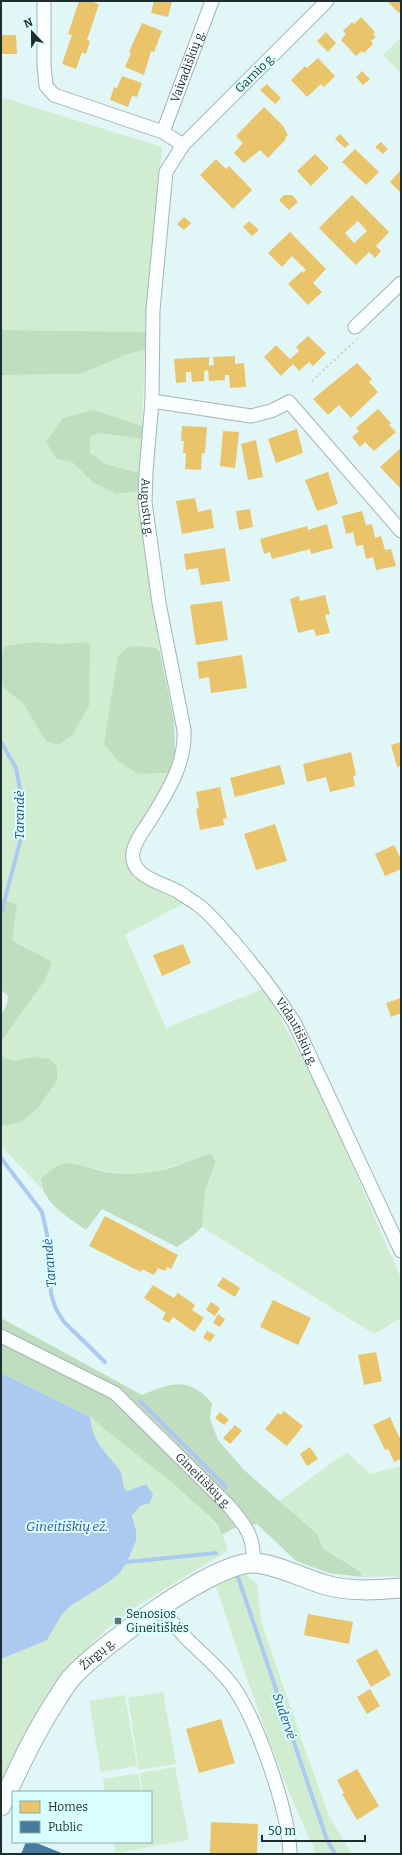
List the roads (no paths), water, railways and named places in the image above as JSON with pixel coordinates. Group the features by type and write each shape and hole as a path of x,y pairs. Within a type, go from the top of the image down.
{"street":[{"path":"44,1 44,65 46,86 54,95 163,132 183,145"},
{"name":"Vaivadiškių g.","path":"163,132 212,1"},
{"name":"Garnio g.","path":"183,145 327,1"},
{"name":"Augustų g.","path":"133,859 133,850 168,790 181,761 185,745 184,730 159,604 145,502 152,401 153,310 166,172 183,145"},
{"path":"355,327 401,283"},
{"path":"152,401 251,416 271,411 289,402 401,531"},
{"name":"Vidautiškių g.","path":"133,859 136,868 142,874 177,891 199,905 220,925 274,991 295,1024 401,1251"},
{"name":"Gineitiškių g.","path":"1,1336 116,1393 230,1506 243,1522 254,1548 253,1563"},
{"path":"253,1563 267,1565 328,1586 370,1590 401,1588"},
{"name":"Žirgų g.","path":"1,1806 26,1754 50,1710 72,1677 95,1655 134,1625 160,1608 216,1574 237,1565 253,1563"},
{"path":"160,1608 185,1637 214,1664 234,1688 249,1716 280,1799 290,1839 290,1854"}],"water":[{"name":"Gineitiškių ež.","path":"1,1373 90,1417 91,1426 100,1446 120,1471 125,1490 128,1491 146,1484 153,1494 150,1503 140,1506 132,1516 136,1530 136,1541 127,1562 119,1574 72,1605 62,1614 47,1640 1,1659"}],"waterway":[{"name":"Tarandė","path":"1,742 16,768 21,795 21,838 1,914"},
{"name":"Tarandė","path":"1,1158 42,1212 47,1234 51,1294 56,1309 64,1322 105,1362"},
{"name":"Tarandė","path":"140,1401 226,1487"},
{"name":"Sudervė","path":"123,1561 127,1562 216,1553"},
{"name":"Sudervė","path":"238,1577 327,1840 335,1854"}],"place":[{"name":"Senosios Gineitiškės","path":"118,1621"}]}
